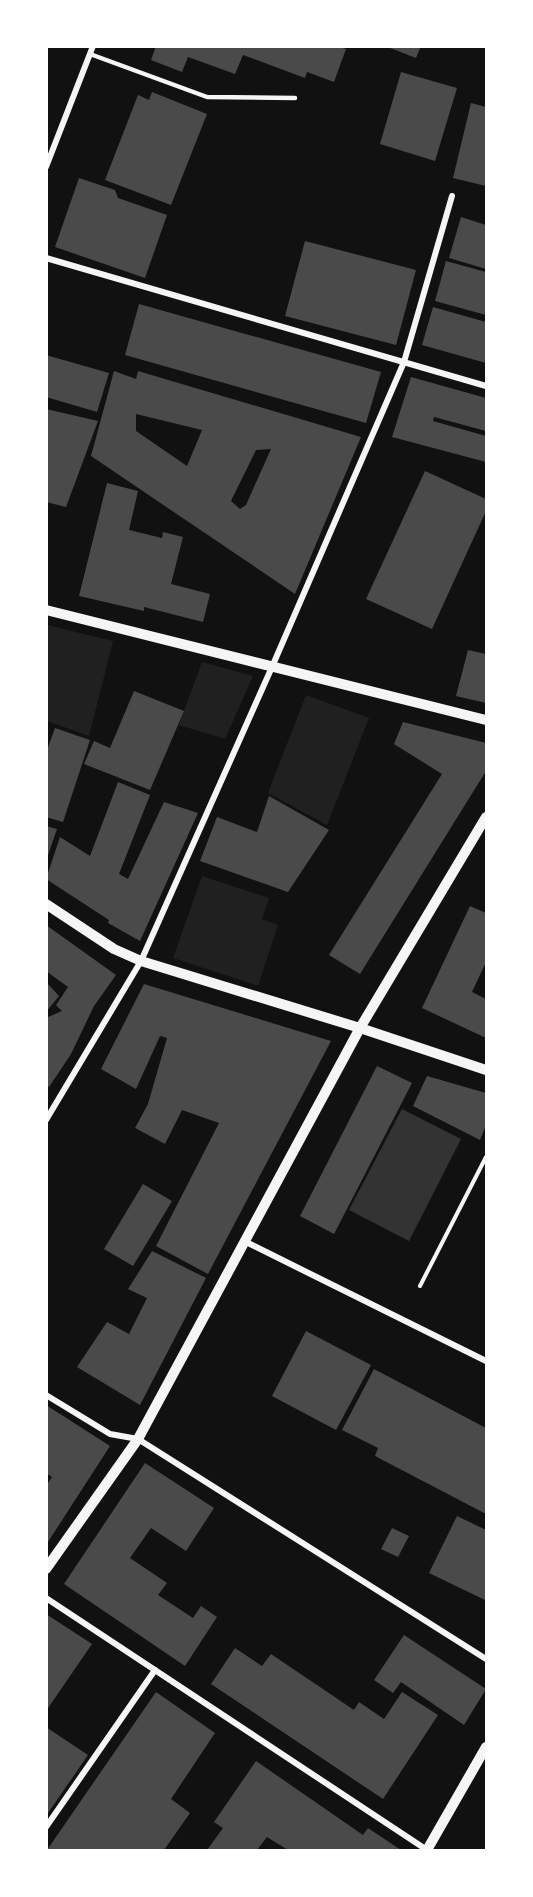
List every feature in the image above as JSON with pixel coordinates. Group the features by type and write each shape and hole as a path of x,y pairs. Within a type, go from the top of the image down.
{"street":[{"path":"46,167 93,46"},
{"path":"46,1120 53,1112 141,961 272,667 404,362 452,195"},
{"path":"46,258 486,386"},
{"path":"46,610 486,720"},
{"path":"46,1569 138,1439 360,1028 486,817"},
{"path":"46,904 114,949 141,961 360,1028 486,1070"},
{"path":"246,1242 486,1361"},
{"path":"46,1395 110,1434 138,1439 486,1659"},
{"path":"46,1598 427,1851 486,1747"},
{"path":"46,1827 155,1670"}],"lane":[{"path":"90,54 207,96 295,98"},
{"path":"46,1106 53,1112"}],"path":[{"path":"420,1286 486,1157"}],"shaded area":[{"path":"47,625 113,641 89,736 47,721"},
{"path":"202,662 253,676 225,739 179,725"},
{"path":"306,695 369,718 327,825 268,793"},
{"path":"202,876 269,898 262,919 278,925 258,986 173,958"},
{"path":"402,1109 461,1139 409,1241 349,1210"}],"building":[{"path":"156,46 338,46 346,49 334,82 307,72 305,78 243,55 235,74 188,57 182,72 151,60"},
{"path":"385,46 421,46 416,58"},
{"path":"401,72 457,88 435,161 380,144"},
{"path":"152,92 207,114 171,205 105,180 138,95 149,100"},
{"path":"471,103 486,107 486,186 453,178"},
{"path":"79,178 115,190 118,198 167,215 145,278 55,247"},
{"path":"461,217 486,225 486,269 449,258"},
{"path":"305,241 416,270 396,345 285,316"},
{"path":"446,261 486,272 486,315 435,301"},
{"path":"139,304 381,372 366,423 125,355"},
{"path":"433,307 486,322 486,363 422,345"},
{"path":"46,355 109,373 97,412 46,397"},
{"path":"114,371 136,379 138,371 361,437 295,594 91,456","holes":["136,414 202,430 187,466 136,431","271,449 246,505 240,509 231,501 256,450"]},
{"path":"411,377 486,398 486,431 434,417 433,421 486,436 486,462 392,437"},
{"path":"46,409 98,421 66,507 46,502"},
{"path":"425,471 486,499 486,511 432,629 366,599"},
{"path":"107,483 138,491 129,530 162,538 163,532 183,537 171,584 210,594 203,622 144,607 144,611 79,596"},
{"path":"468,650 486,654 486,703 456,696"},
{"path":"134,691 184,711 150,790 84,764 94,741 110,748"},
{"path":"403,722 486,743 486,771 360,974 329,955 442,774 394,744"},
{"path":"55,728 90,740 63,822 46,817 46,753"},
{"path":"118,782 150,795 119,874 128,879 164,802 198,813 140,941 108,923 109,920 46,879 60,837 90,856"},
{"path":"269,796 329,830 288,892 200,861 217,817 257,832"},
{"path":"46,826 57,829 47,858 46,858"},
{"path":"470,906 486,913 486,962 472,992 486,999 486,1038 422,1008"},
{"path":"46,925 116,975 94,1006 71,1054 49,1087 46,1084 46,1018 62,1011 56,1005 68,987 46,971"},
{"path":"46,982 59,996 46,1012"},
{"path":"144,984 331,1041 208,1274 156,1246 219,1123 182,1110 165,1144 135,1128 148,1104 167,1038 160,1036 136,1089 101,1069"},
{"path":"377,1066 412,1083 334,1234 300,1216"},
{"path":"427,1076 486,1093 486,1125 480,1140 413,1106"},
{"path":"143,1184 172,1201 133,1266 104,1249"},
{"path":"152,1251 206,1278 140,1405 77,1367 107,1322 129,1334 147,1298 128,1289"},
{"path":"306,1331 371,1365 336,1430 272,1396"},
{"path":"374,1369 486,1428 486,1514 375,1456 378,1448 342,1430"},
{"path":"46,1405 110,1446 46,1545 46,1486 52,1477 46,1473"},
{"path":"145,1463 214,1508 186,1551 151,1528 130,1558 167,1583 158,1595 193,1618 201,1606 217,1617 185,1666 64,1584"},
{"path":"457,1516 486,1530 485,1600 429,1573"},
{"path":"392,1528 409,1536 398,1557 381,1549"},
{"path":"46,1614 92,1644 46,1711"},
{"path":"404,1635 486,1689 464,1725 401,1682 393,1693 374,1680"},
{"path":"235,1648 262,1666 271,1654 354,1710 359,1702 384,1719 402,1692 438,1715 383,1799 211,1684"},
{"path":"156,1692 215,1733 171,1799 190,1813 164,1850 47,1850"},
{"path":"46,1727 88,1755 46,1816"},
{"path":"256,1761 363,1835 368,1828 401,1850 288,1850 267,1837 257,1850 207,1850 223,1828 214,1822"}]}
